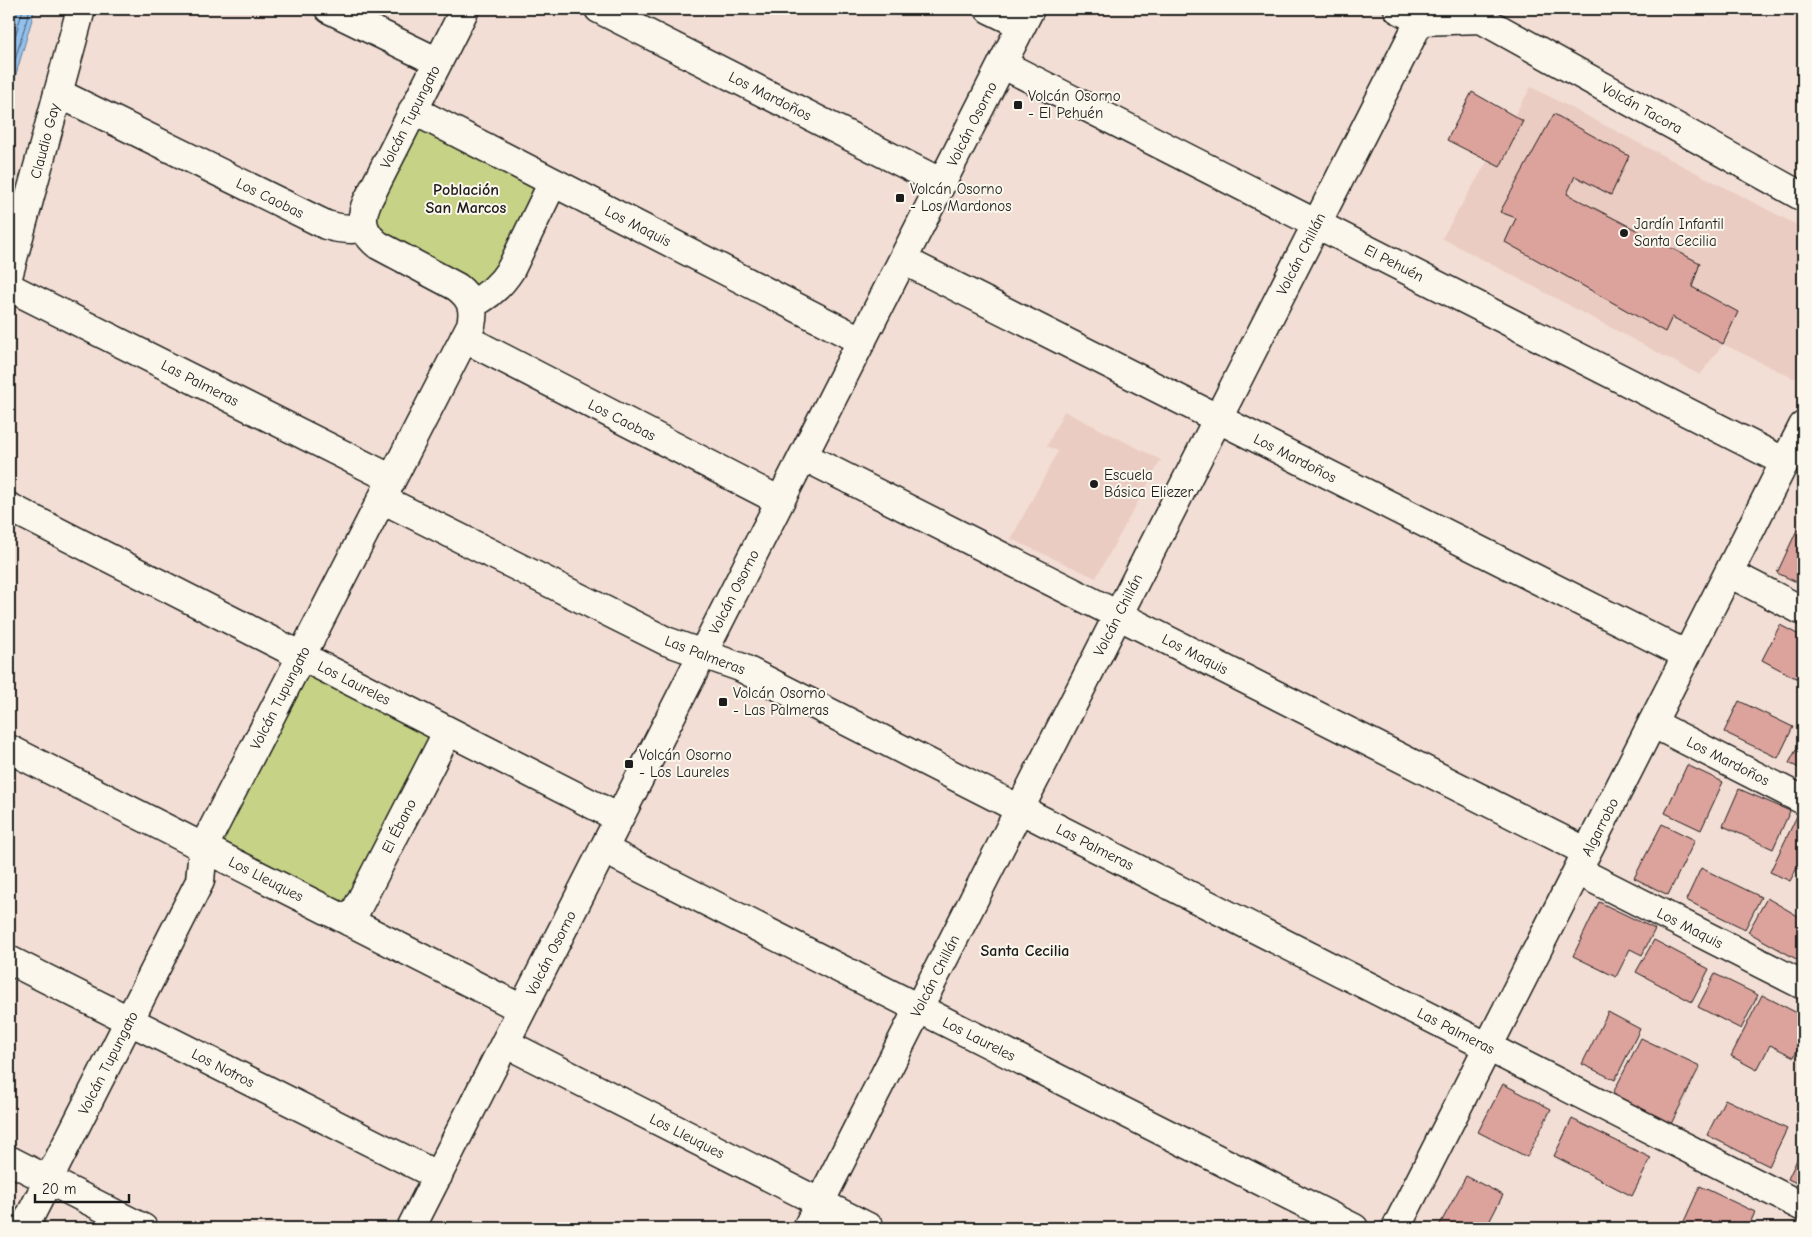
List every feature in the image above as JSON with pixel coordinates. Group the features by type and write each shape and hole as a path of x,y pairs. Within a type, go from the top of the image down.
{"street":[{"name":"Claudio Gay","path":"9,273 81,9"},
{"path":"329,9 438,62"},
{"name":"Volcán Tupungato","path":"364,228 363,211 465,9"},
{"name":"Los Mardoños","path":"599,9 942,183"},
{"path":"989,9 1026,17"},
{"name":"Volcán Tacora","path":"1418,13 1476,14 1803,197"},
{"name":"Volcán Chillán","path":"807,1228 1316,224 1418,13"},
{"name":"Volcán Osorno","path":"411,1228 1026,17"},
{"name":"El Pehuén","path":"1002,64 1785,462"},
{"name":"Los Caobas","path":"58,93 326,225 345,229 364,228"},
{"name":"Los Maquis","path":"413,110 862,341"},
{"path":"364,228 369,238 378,245 457,287 466,294 472,304 484,298 504,280 553,182"},
{"name":"Los Mardoños","path":"903,260 1687,655"},
{"name":"Las Palmeras","path":"9,287 666,641 740,667 1803,1207"},
{"name":"Volcán Tupungato","path":"24,1228 200,881 204,848 471,325 474,314 472,304"},
{"name":"Los Caobas","path":"464,338 780,502"},
{"name":"Algarrobo","path":"1396,1228 1803,426"},
{"name":"Los Maquis","path":"803,456 1118,615 1582,862 1803,985"},
{"name":"Los Laureles","path":"9,507 619,818"},
{"path":"1729,574 1803,611"},
{"name":"Los Mardoños","path":"1652,723 1803,800"},
{"name":"El Ébano","path":"350,922 448,731"},
{"name":"Los Lleuques","path":"9,749 522,1009"},
{"name":"Los Laureles","path":"604,849 1354,1228"},
{"name":"Los Notros","path":"9,960 438,1176"},
{"name":"Los Lleuques","path":"505,1043 870,1228"},
{"path":"9,1160 143,1228"}],"shaded area":[{"name":"Jardín Infantil Santa Cecilia","path":"1531,87 1803,228 1803,366 1795,379 1723,344 1700,375 1442,238"},
{"name":"Escuela Básica Eliezer","path":"1064,411 1161,460 1096,578 1011,539 1058,451 1047,446"}],"green space":[{"path":"415,114 549,183 502,276 473,299 365,220"},
{"path":"303,660 445,733 349,917 207,847"}],"water":[{"path":"9,9 35,9 9,98"}],"building":[{"path":"1472,92 1523,121 1500,167 1447,140"},
{"path":"1554,114 1629,156 1611,195 1575,176 1567,194 1700,263 1692,287 1738,312 1723,344 1672,317 1665,332 1505,242 1516,218 1500,212"},
{"path":"1797,530 1803,533 1803,585 1777,573"},
{"path":"1780,625 1803,637 1803,682 1762,660"},
{"path":"1739,701 1793,727 1778,758 1724,732"},
{"path":"1803,737 1803,770 1789,763"},
{"path":"1687,765 1723,782 1701,830 1665,813"},
{"path":"1739,789 1790,811 1773,849 1723,826"},
{"path":"1797,816 1803,819 1803,868 1798,866 1790,881 1770,872"},
{"path":"1662,824 1695,840 1668,895 1634,878"},
{"path":"1701,868 1761,897 1745,929 1686,900"},
{"path":"1767,898 1803,919 1803,951 1798,960 1748,932"},
{"path":"1599,902 1655,929 1642,955 1630,949 1616,977 1573,956"},
{"path":"1654,940 1709,969 1692,1002 1636,972"},
{"path":"1715,974 1758,995 1741,1029 1698,1007"},
{"path":"1762,995 1803,1016 1803,1038 1794,1057 1770,1045 1757,1070 1731,1056"},
{"path":"1608,1012 1640,1029 1615,1080 1582,1064"},
{"path":"1641,1038 1700,1066 1671,1124 1612,1095"},
{"path":"1503,1084 1551,1109 1527,1157 1478,1132"},
{"path":"1725,1099 1787,1129 1769,1166 1707,1135"},
{"path":"1572,1119 1651,1158 1632,1196 1554,1156"},
{"path":"1803,1147 1803,1186 1788,1179"},
{"path":"1466,1176 1503,1195 1486,1228 1438,1228"},
{"path":"1700,1186 1755,1212 1748,1228 1681,1228"},
{"path":"1496,1222 1509,1228 1492,1228"}],"place":[{"name":"Volcán Osorno - El Pehuén","path":"1018,105"},
{"name":"Volcán Osorno - Los Mardonos","path":"900,198"},
{"name":"Jardín Infantil Santa Cecilia","path":"1624,233"},
{"name":"Escuela Básica Eliezer","path":"1094,484"},
{"name":"Volcán Osorno - Las Palmeras","path":"723,702"},
{"name":"Volcán Osorno - Los Laureles","path":"629,764"}],"district":[{"name":"Población San Marcos","path":"466,198"},
{"name":"Santa Cecilia","path":"1025,950"}]}
